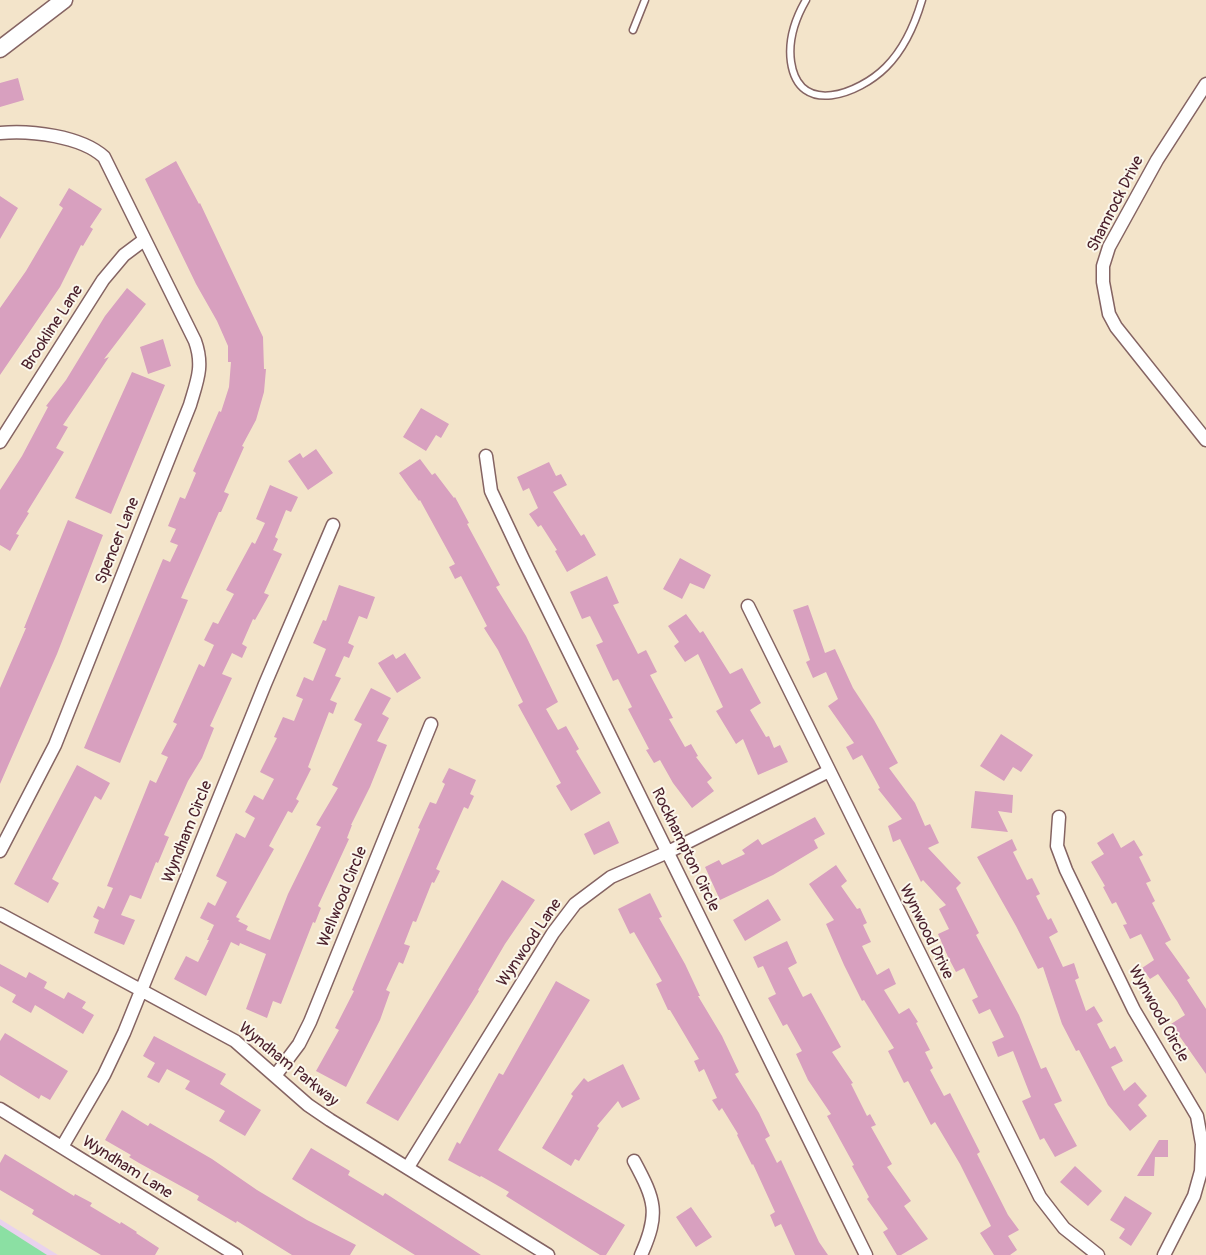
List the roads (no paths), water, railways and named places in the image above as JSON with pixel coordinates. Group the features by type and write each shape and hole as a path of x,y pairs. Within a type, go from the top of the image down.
{"street":[{"path":"0,49 64,0"},
{"name":"Shamrock Drive","path":"1206,84 1157,160 1109,247 1103,266 1103,282 1109,314 1116,327 1206,440"},
{"name":"Spencer Lane","path":"0,133 22,133 62,138 82,143 97,151 108,163 195,341 200,356 198,379 55,745 0,851"},
{"name":"Brookline Lane","path":"0,442 103,280 124,255 144,240"},
{"name":"Rockhampton Circle","path":"486,456 488,482 495,500 866,1255"},
{"name":"Wyndham Circle","path":"62,1146 104,1075 333,525"},
{"name":"Wynwood Drive","path":"748,606 1040,1197 1069,1233 1098,1255"},
{"name":"Wellwood Circle","path":"275,1076 299,1044 310,1022 431,724"},
{"name":"Wynwood Lane","path":"408,1167 565,917 589,892 611,877 668,852 830,771"},
{"name":"Wynwood Circle","path":"1060,817 1057,846 1066,870 1134,1010 1197,1116 1202,1144 1201,1171 1194,1196 1164,1255"},
{"name":"Wyndham Parkway","path":"0,914 235,1042 308,1105 330,1120 548,1255"},
{"name":"Wyndham Lane","path":"0,1109 236,1255"},
{"path":"634,1161 650,1189 654,1205 651,1226 641,1255"}],"lane":[{"path":"632,30 645,0"},
{"path":"806,0 792,30 789,51 795,81 808,92 834,95 857,89 886,67 908,37 922,0"}]}
